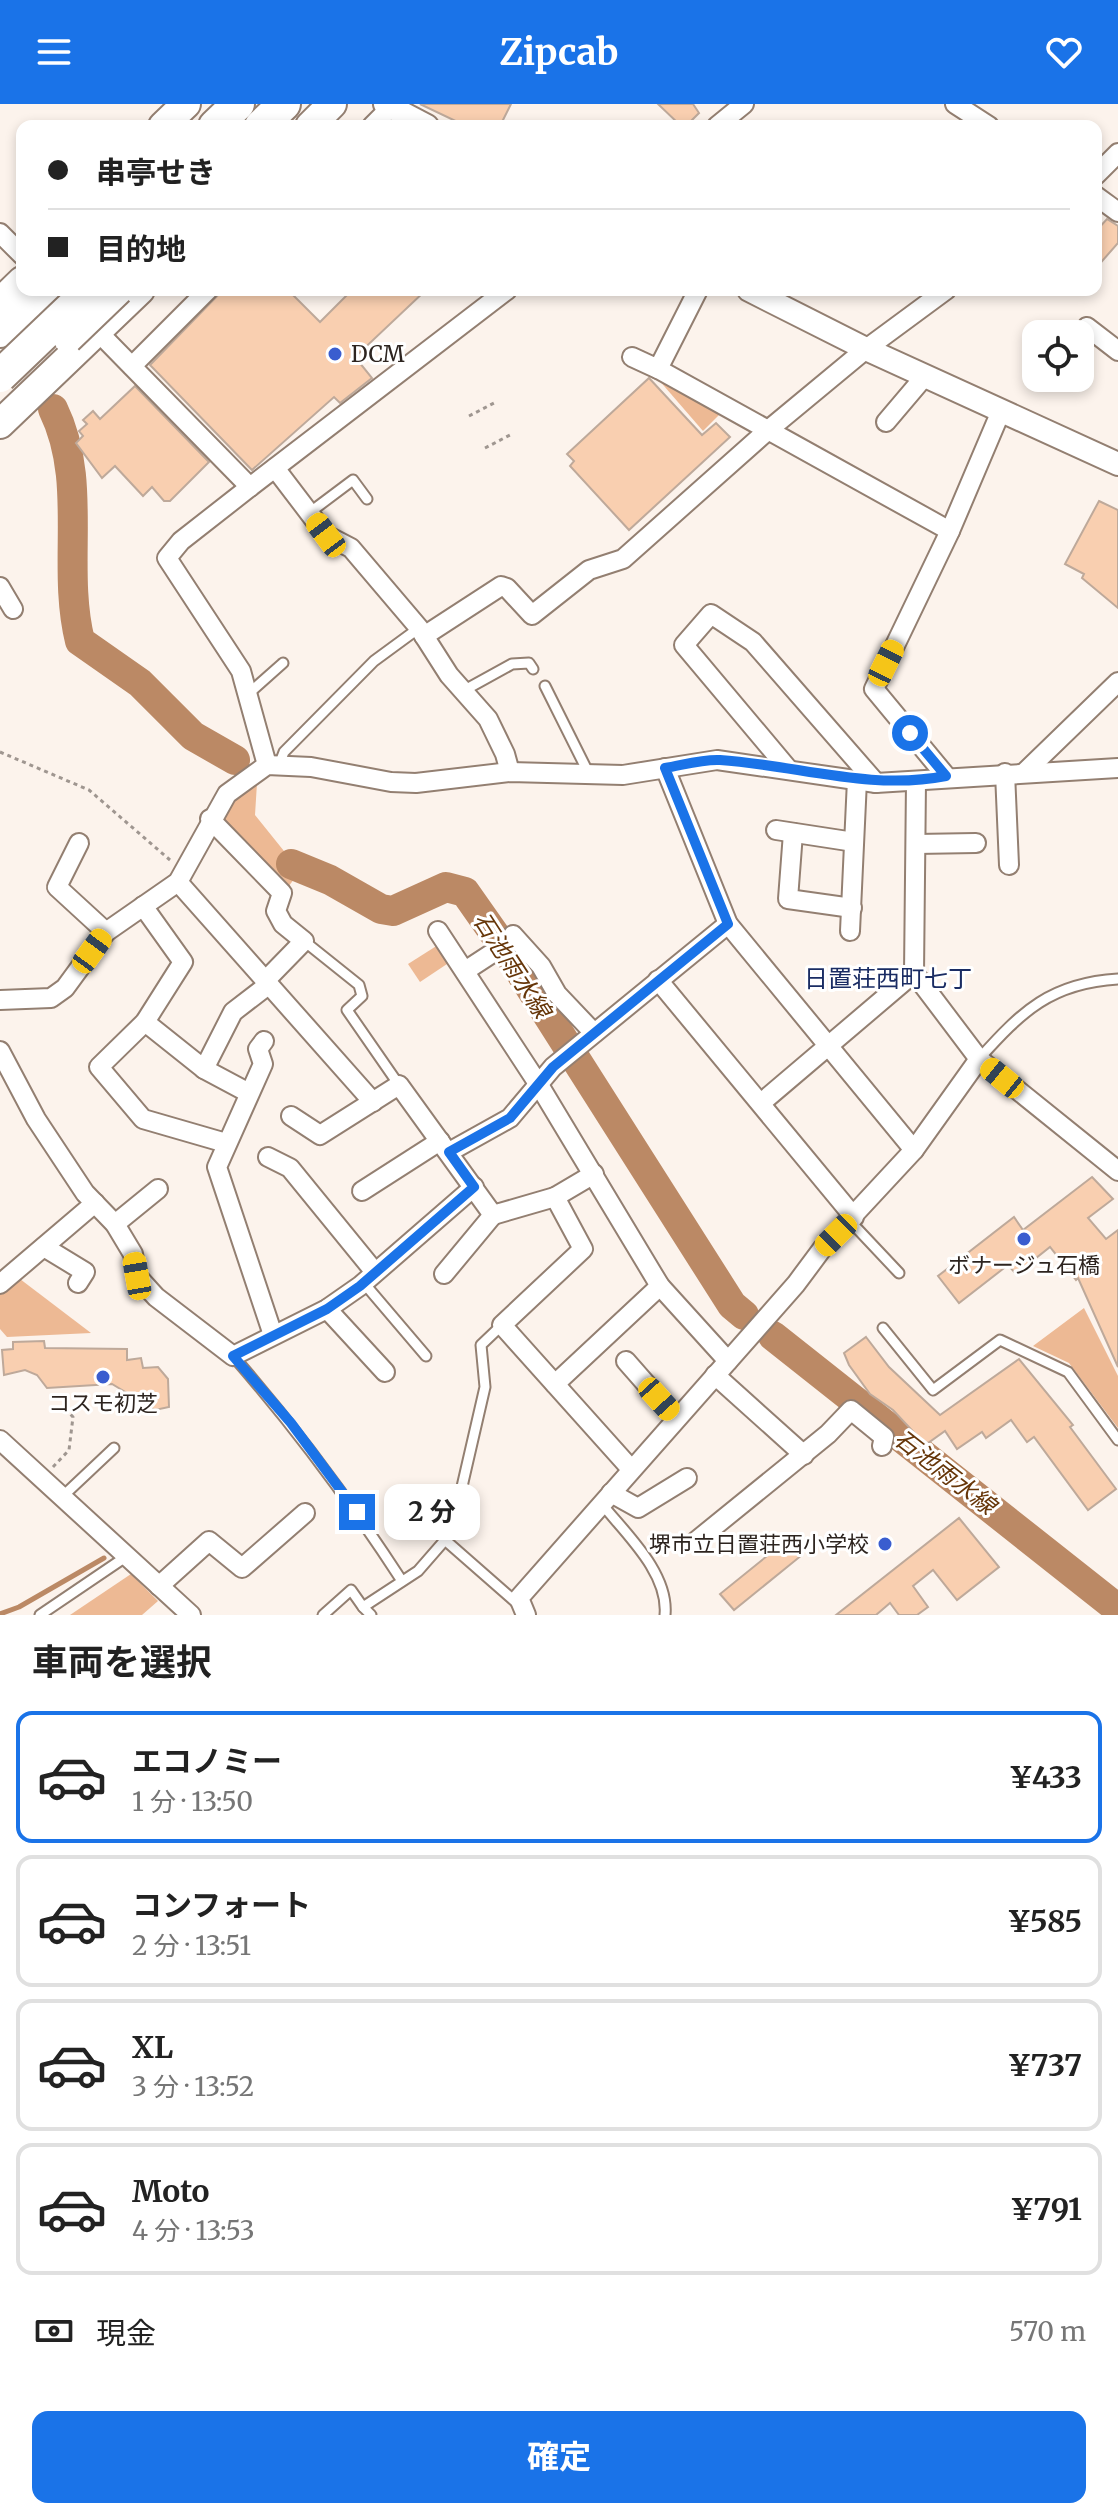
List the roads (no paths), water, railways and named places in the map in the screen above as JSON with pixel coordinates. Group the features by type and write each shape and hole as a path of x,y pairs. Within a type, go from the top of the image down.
{"highway":[{"path":"221,120 238,104"},
{"path":"267,120 284,104"},
{"path":"0,331 16,285"},
{"path":"0,376 84,296"}],"main road":[{"path":"169,120 186,104"},
{"path":"190,120 207,104"},
{"path":"294,120 310,104"},
{"path":"316,120 332,104"},
{"path":"0,404 113,296"},
{"path":"0,424 134,296"}],"street":[{"path":"724,120 744,104"},
{"path":"955,104 980,120"},
{"path":"388,106 415,120"},
{"path":"1102,169 1118,153"},
{"path":"0,233 16,274"},
{"path":"63,296 250,487"},
{"path":"132,366 202,296"},
{"path":"273,765 241,671 167,558 181,541 436,350 500,296"},
{"path":"658,369 695,296"},
{"path":"761,296 866,349 1118,464"},
{"path":"421,632 501,586 507,588 532,615 540,612 589,570 623,559 767,431 866,349 938,296"},
{"path":"1094,332 1118,351"},
{"path":"632,357 950,531"},
{"path":"886,422 925,376"},
{"path":"946,776 874,689 950,531 1001,411"},
{"path":"275,468 326,535 351,548 421,632 463,691 488,719 510,772"},
{"path":"0,587 13,609"},
{"path":"789,770 684,645 711,614 753,642 866,781"},
{"path":"1025,772 1118,682"},
{"path":"0,1000 51,998 65,988 106,932 180,878 210,819 227,794 273,765 311,767 391,782 510,772 591,777 717,760 866,781 916,782 946,776 1118,768"},
{"path":"665,768 728,924 914,1150"},
{"path":"1005,773 1009,865"},
{"path":"850,931 854,842 866,781"},
{"path":"916,782 914,973 979,1059 1118,1171"},
{"path":"204,1069 233,1012 267,983 304,941 283,924 276,911 282,893 210,819"},
{"path":"852,908 788,899 785,831 854,842"},
{"path":"79,843 57,887 106,932"},
{"path":"916,844 976,843"},
{"path":"180,878 267,983 373,1102"},
{"path":"143,906 183,962 145,1022 99,1067 143,1119 226,1143"},
{"path":"362,1191 445,1147 510,1118 553,1067 728,924"},
{"path":"438,931 539,1085 660,1286 721,1368 804,1455"},
{"path":"513,935 541,966 557,994 594,1033"},
{"path":"465,971 491,954"},
{"path":"761,1103 914,973"},
{"path":"658,980 761,1103 852,1219"},
{"path":"145,1022 204,1069 249,1093"},
{"path":"264,1041 258,1049 263,1064 217,1167 273,1335"},
{"path":"0,1051 36,1119 95,1203 115,1224 133,1254 137,1276 156,1297 233,1356 327,1309 474,1187"},
{"path":"525,1612 519,1598 796,1284 822,1249 914,1150 979,1059"},
{"path":"291,1116 320,1135 399,1085 493,1215"},
{"path":"268,1157 290,1168 369,1276"},
{"path":"444,1274 493,1215 555,1197 594,1174"},
{"path":"115,1224 158,1189"},
{"path":"555,1197 583,1249 502,1325 631,1469"},
{"path":"0,1284 95,1203"},
{"path":"44,1247 85,1272 78,1283"},
{"path":"555,1384 660,1286"},
{"path":"327,1309 385,1372"},
{"path":"626,1361 676,1418"},
{"path":"695,1542 804,1455 851,1410 883,1442"},
{"path":"0,1440 191,1615"},
{"path":"606,1498 638,1508 687,1478"},
{"path":"159,1586 209,1541 242,1568 305,1513"}],"lane":[{"path":"309,513 353,480 367,499"},
{"path":"273,765 374,661 421,632"},
{"path":"247,695 283,663"},
{"path":"463,691 512,664 529,663 533,669"},
{"path":"545,686 591,777"},
{"path":"304,941 359,985 362,996 347,1010 399,1085"},
{"path":"979,1059 1016,1019 1072,984 1118,979"},
{"path":"852,1219 899,1273"},
{"path":"369,1276 426,1356"},
{"path":"323,1615 351,1590 367,1611 418,1571 452,1530 485,1387 481,1345 502,1325"},
{"path":"883,1328 933,1390 1000,1340 1068,1372 1118,1440"},
{"path":"233,1356 342,1489 402,1581"},
{"path":"62,1497 114,1448"},
{"path":"606,1498 655,1573 666,1600 665,1615"},
{"path":"445,1540 525,1612"},
{"path":"46,1614 127,1556"}],"waterway":[{"name":"石池雨水線","path":"53,409 70,465 73,583 80,641 140,683 193,736 235,760"},
{"name":"石池雨水線","path":"291,864 330,880 381,909 393,911 446,887 465,892 512,959 732,1305 744,1315"},
{"name":"石池雨水線","path":"773,1336 1118,1609"},
{"path":"0,1614 19,1607 104,1558"}],"place":[{"name":"DCM","path":"335,354"},
{"name":"ボナージュ石橋","path":"1024,1239"},
{"name":"コスモ初芝","path":"103,1377"},
{"name":"堺市立日置荘西小学校","path":"885,1544"}],"district":[{"name":"日置荘西町七丁","path":"888,978"}]}
